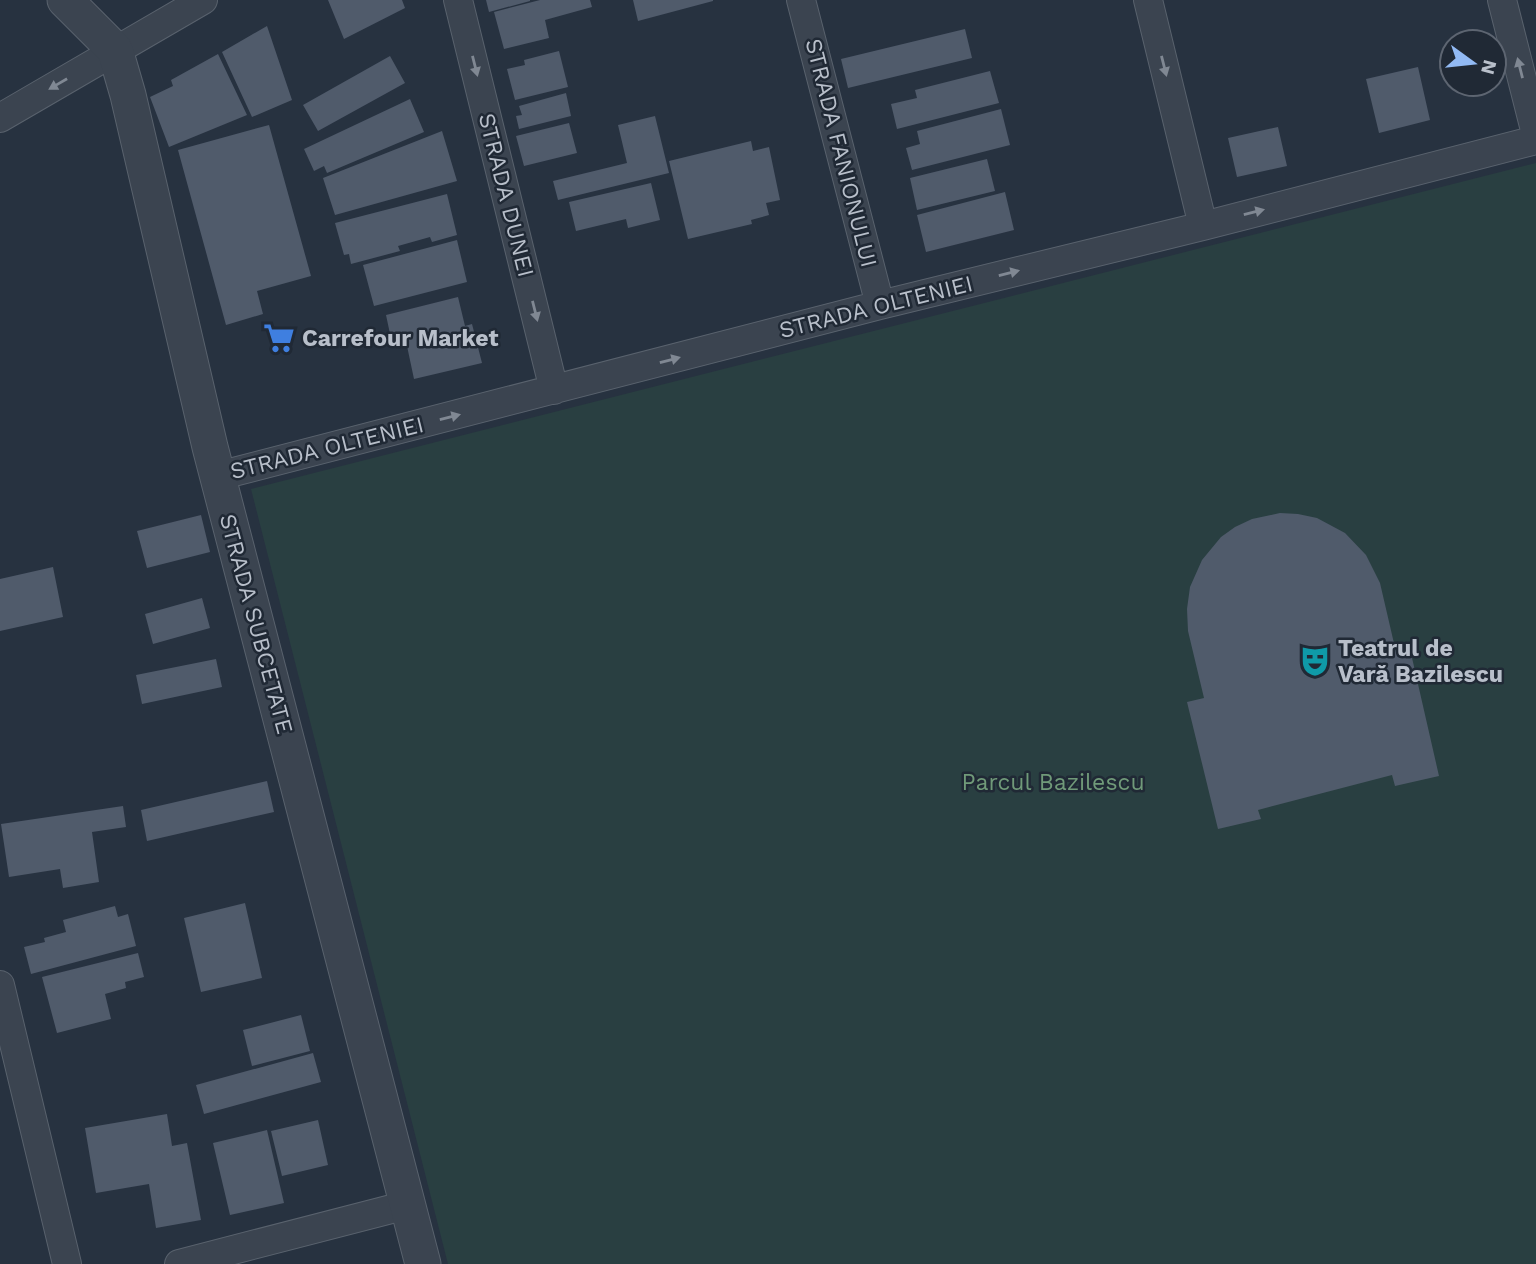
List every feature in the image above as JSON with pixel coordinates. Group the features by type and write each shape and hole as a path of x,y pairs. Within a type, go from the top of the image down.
{"street":[{"name":"STRADA SUBCETATE","path":"65,0 115,50 128,95 218,476 423,1264"},
{"path":"0,118 203,0"},
{"name":"STRADA DUNEI","path":"458,0 554,390"},
{"name":"STRADA FANIONULUI","path":"802,0 880,305"},
{"path":"1148,0 1203,226"},
{"path":"1502,0 1536,134"},
{"name":"STRADA OLTENIEI","path":"218,476 880,305 1536,141"},
{"path":"0,985 67,1264"},
{"path":"179,1264 407,1205"}],"green space":[{"name":"Parcul Bazilescu","path":"1536,163 1536,1264 448,1264 251,489"}],"building":[{"path":"328,0 402,0 405,8 344,39"},
{"path":"486,0 530,0 530,1 489,12"},
{"path":"540,0 590,0 592,7 545,20 549,38 504,49 494,12"},
{"path":"633,0 713,0 713,1 638,21"},
{"path":"267,26 292,100 252,117 222,52"},
{"path":"965,29 972,58 848,88 841,59"},
{"path":"559,51 568,87 515,100 507,69 525,65 524,60"},
{"path":"218,54 247,115 169,147 150,97 173,86 171,80"},
{"path":"390,56 405,83 318,131 303,105"},
{"path":"1418,67 1430,120 1379,133 1366,79"},
{"path":"990,71 999,103 897,129 891,104 917,98 915,90"},
{"path":"566,93 571,116 519,129 516,116 522,115 519,106"},
{"path":"410,99 424,132 327,173 324,166 314,171 304,149"},
{"path":"1001,109 1010,145 912,170 906,148 920,144 917,131"},
{"path":"655,116 669,173 558,200 553,181 627,163 618,125"},
{"path":"569,123 577,153 524,166 516,136"},
{"path":"269,125 311,276 257,291 263,314 226,325 178,150"},
{"path":"1278,127 1287,166 1237,177 1228,138"},
{"path":"442,131 457,181 335,215 323,178"},
{"path":"751,141 753,151 769,147 780,200 766,203 769,215 751,220 752,224 688,239 669,161"},
{"path":"987,159 995,191 917,210 910,178"},
{"path":"651,183 660,220 628,228 626,219 576,231 569,202"},
{"path":"1005,192 1014,230 926,252 917,215"},
{"path":"447,194 457,235 432,242 430,237 398,246 400,251 351,264 349,254 344,255 335,223"},
{"path":"457,240 467,282 374,306 363,265"},
{"path":"458,297 465,326 472,324 482,363 414,379 407,346 393,348 386,315"},
{"path":"1280,513 1317,518 1345,533 1366,555 1380,583 1396,652 1410,649 1439,776 1395,786 1392,775 1258,810 1261,819 1218,829 1187,702 1204,698 1188,631 1190,587 1202,560 1221,537 1252,519"},
{"path":"201,515 210,552 147,568 137,531"},
{"path":"53,567 63,617 0,631 0,579"},
{"path":"202,598 210,628 153,644 145,614"},
{"path":"216,659 222,687 142,704 136,675"},
{"path":"267,781 274,812 147,841 141,810"},
{"path":"123,806 126,827 92,832 99,882 63,888 60,869 9,877 1,824"},
{"path":"245,903 262,978 201,992 184,918"},
{"path":"115,906 118,917 128,914 136,946 31,974 24,947 45,942 44,938 66,932 63,920"},
{"path":"138,953 144,977 125,982 126,988 105,994 111,1019 57,1033 42,977"},
{"path":"301,1015 310,1051 252,1066 243,1030"},
{"path":"313,1053 321,1082 204,1114 196,1085"},
{"path":"167,1114 172,1146 187,1143 201,1220 156,1228 149,1184 96,1193 85,1128"},
{"path":"318,1120 328,1165 282,1176 271,1131"},
{"path":"267,1130 284,1203 230,1215 213,1143"}],"place":[{"name":"Carrefour Market","path":"279,338"},
{"name":"Teatrul de Vară Bazilescu","path":"1315,661"}]}
